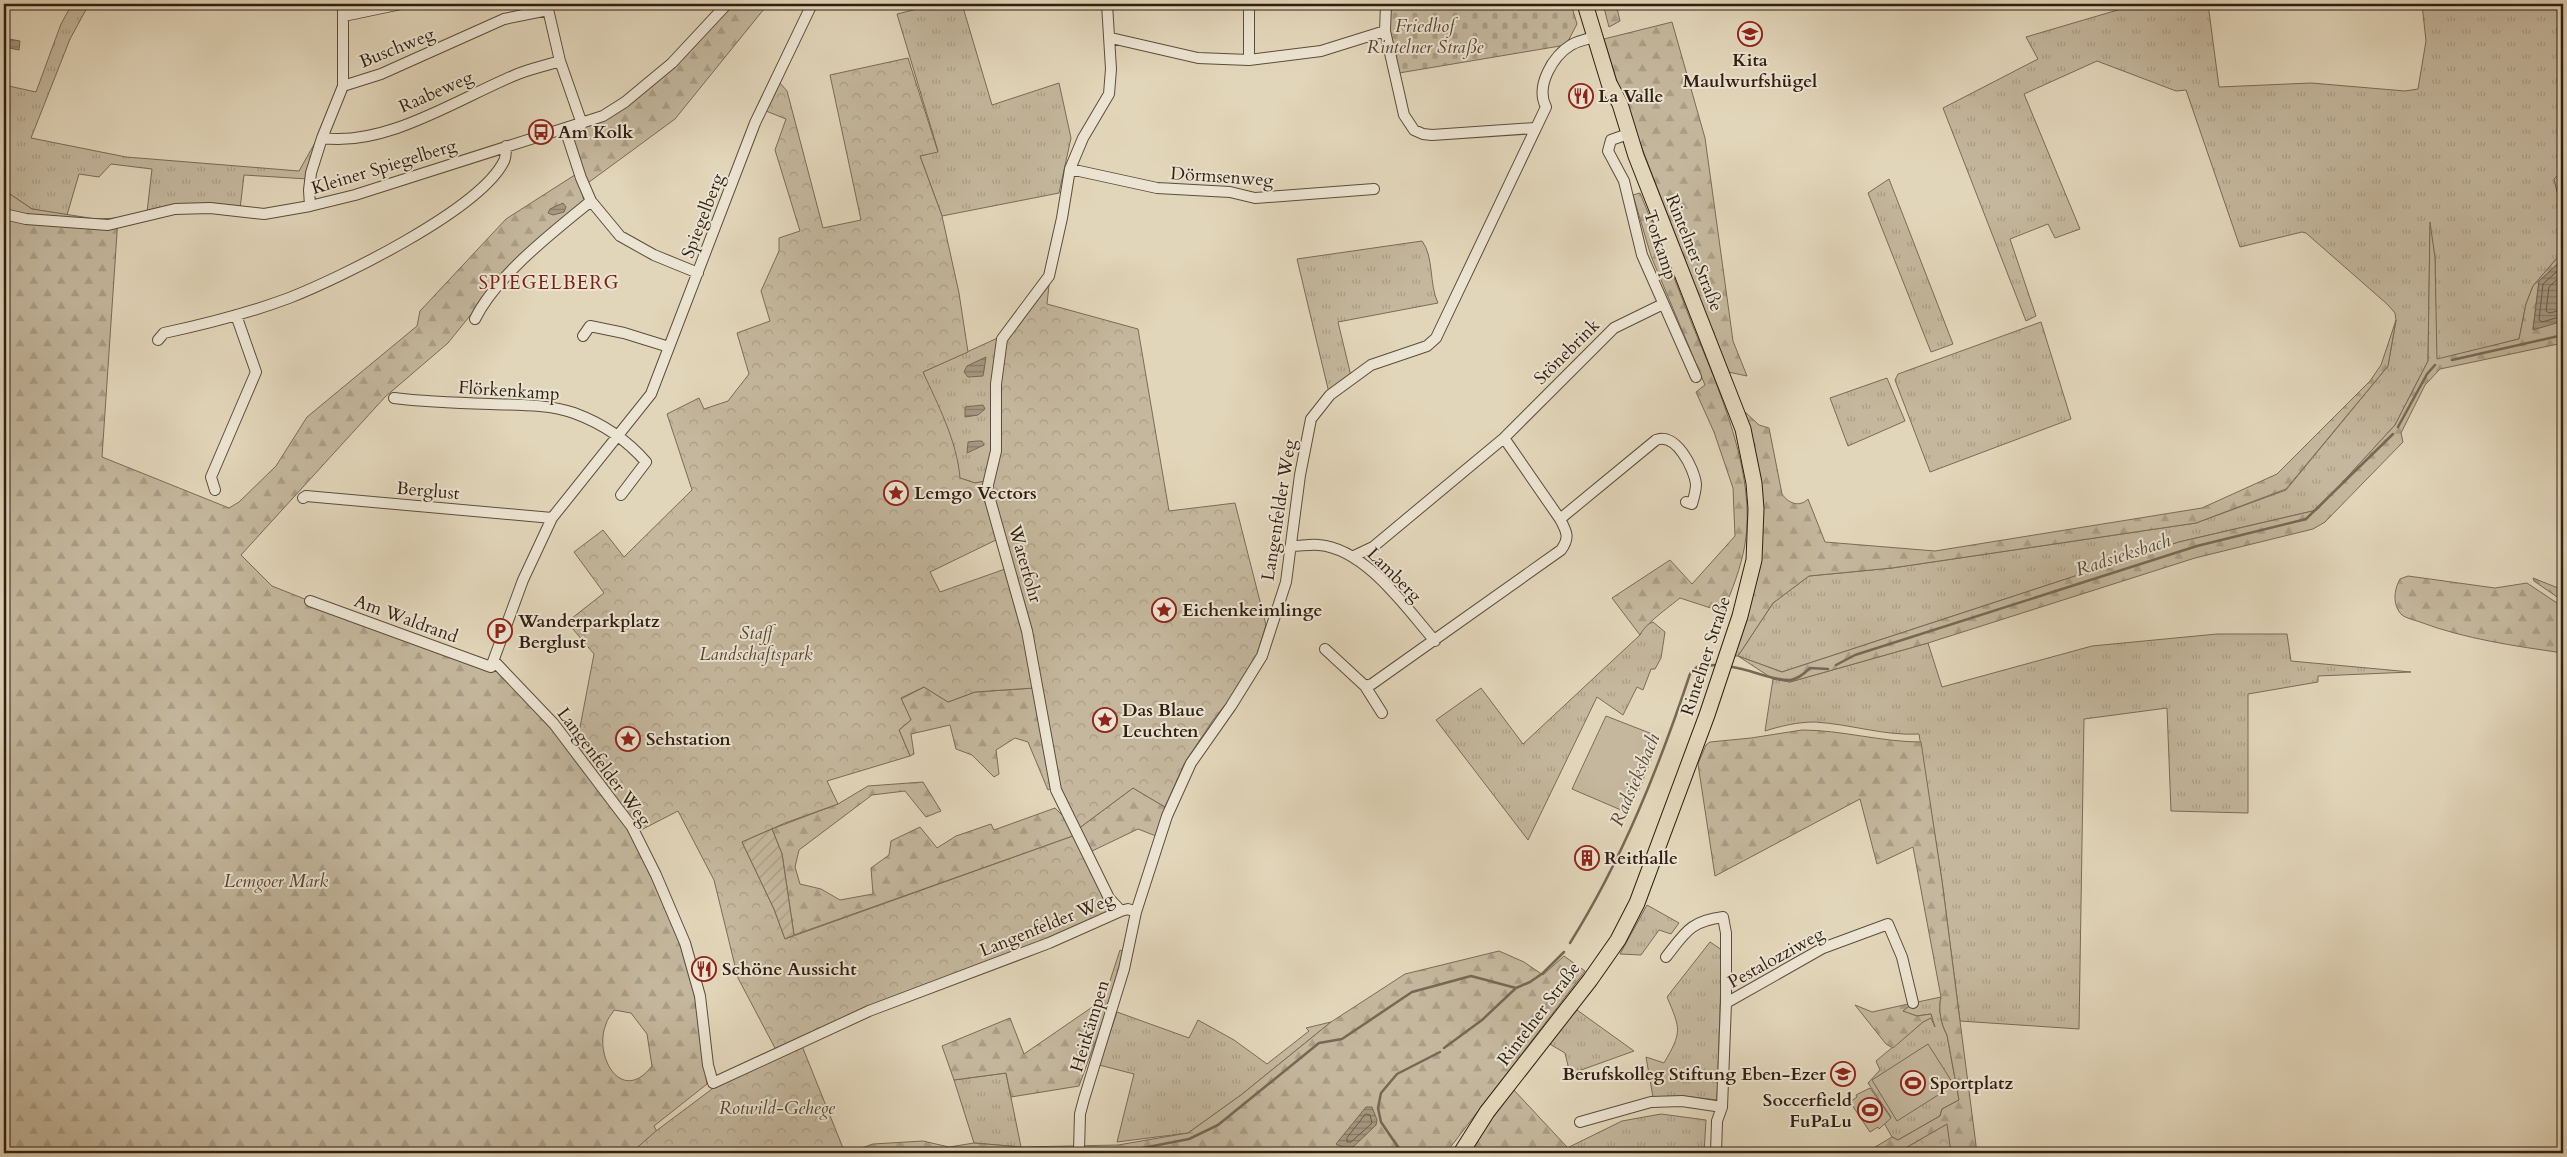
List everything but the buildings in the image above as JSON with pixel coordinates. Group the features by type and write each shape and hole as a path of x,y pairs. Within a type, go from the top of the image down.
{"main road":[{"name":"Rintelner Straße","path":"1461,1153 1487,1112 1590,980 1618,940 1637,903 1707,714 1740,616 1752,569 1756,509 1754,483 1743,429 1627,130 1620,104 1610,85 1585,4"}],"street":[{"path":"310,206 311,173 322,138 344,86 343,4"},
{"path":"344,16 401,4"},
{"name":"Kleiner Spiegelberg","path":"4,214 26,219 108,225 175,209 210,208 264,214 310,206 356,194 603,116 625,102 672,63 727,4"},
{"name":"Spiegelberg","path":"493,665 523,580 552,518 651,394 756,124 812,4"},
{"name":"Waterfohr","path":"1106,4 1111,38 1112,69 1108,94 1083,138 1070,169 1062,218 1049,276 1002,339 996,384 996,451 987,489 1027,631 1056,790 1109,898 1121,911"},
{"path":"1249,60 1250,4"},
{"path":"1386,4 1385,31 1404,116 1414,130 1432,135 1535,128"},
{"path":"547,7 560,61 582,124"},
{"name":"Buschweg","path":"344,86 381,74 504,19 547,7"},
{"path":"1111,38 1198,58 1249,60 1321,51 1385,31"},
{"name":"Langenfelder Weg","path":"493,665 554,724 632,827 656,875 685,943 700,996 708,1065 713,1083 833,1027 1049,943 1121,911 1128,909 1136,912 1167,816 1191,763 1231,706 1262,656 1286,582 1300,475 1311,419 1330,395 1371,365 1427,346 1436,338 1546,106 1542,90 1554,62 1571,45 1594,37"},
{"name":"Raabeweg","path":"322,138 337,140 368,137 411,122 515,74 560,61"},
{"path":"565,129 581,178 591,201 620,236 654,255 698,274"},
{"name":"Torkamp","path":"1627,130 1611,140 1608,151 1622,175 1642,255 1696,377"},
{"path":"158,340 164,333 236,315 287,299 389,250 450,213 481,189 505,161 506,146"},
{"name":"Dörmsenweg","path":"1070,169 1157,188 1230,192 1255,198 1374,189"},
{"path":"475,319 481,306 508,273 591,201"},
{"name":"Stönebrink","path":"1354,556 1372,547 1504,438 1614,328 1663,304"},
{"path":"215,490 211,477 256,372 236,315"},
{"path":"583,336 590,326 624,333 669,347"},
{"name":"Flörkenkamp","path":"394,398 433,402 534,406 574,413 617,435"},
{"path":"617,435 646,462 621,495"},
{"path":"1365,686 1372,684 1435,641 1561,550 1568,537 1560,520 1504,438"},
{"path":"1560,520 1656,440 1662,438 1672,441 1692,472 1696,486 1695,496 1692,504 1686,502"},
{"name":"Berglust","path":"303,498 306,496 552,518"},
{"name":"Lamberg","path":"1292,546 1320,545 1354,556 1376,575 1435,641"},
{"name":"Am Waldrand","path":"310,601 493,665"},
{"path":"1325,649 1365,686 1382,713"},
{"name":"Heitkämpen","path":"1078,1150 1080,1114 1124,969 1136,912"},
{"path":"1666,957 1689,927 1708,919 1722,917 1726,932 1726,1003"},
{"name":"Pestalozziweg","path":"1716,1153 1717,1121 1722,1107 1726,1003 1824,948 1888,924 1902,957 1913,1003"},
{"path":"1580,1122 1651,1102 1682,1101 1722,1107"}],"green space":[{"path":"72,4 89,4 70,39 31,138 126,157 299,171 316,141 308,179 244,175 240,209 147,212 152,169 111,164 99,177 79,174 67,215 32,209 4,190 4,85 36,92 61,24"},
{"name":"Lemgoer Mark","path":"732,4 768,4 675,119 581,188 584,201 506,271 448,343 385,397 241,555 272,586 380,629 498,671 576,748 629,829 682,944 695,997 707,1084 654,1126 668,1153 4,1153 4,190 32,209 96,219 118,218 102,457 229,508 239,502 276,466 307,417 417,326 420,311 506,219 581,171 571,140 575,131 615,114 658,79 715,24","holes":["614,1010 631,1013 647,1034 652,1066 641,1077 630,1081 620,1078 612,1072 603,1049 603,1036 607,1022"]},
{"path":"937,4 962,4 992,105 1059,83 1071,138 1059,193 942,216 920,156 938,151 897,14"},
{"name":"Friedhof Rintelner Straße","path":"1391,4 1571,4 1577,24 1566,45 1399,73 1389,30"},
{"path":"1603,4 1616,4 1620,21 1609,27"},
{"path":"2138,4 2208,4 2219,87 2311,83 2405,91 2418,89 2426,41 2422,4 2557,4 2563,24 2563,170 2554,179 2563,216 2563,251 2533,286 2526,304 2519,339 2436,360 2435,258 2430,227 2428,361 2395,425 2317,510 2179,542 1782,672 1738,656 1773,603 1809,576 1892,568 2196,523 2286,490 2388,366 2396,320 2395,313 2306,233 2302,232 2240,247 2186,90 2176,91 2097,61 2024,94 2080,229 2055,238 2048,224 2010,239 2036,316 2026,321 1943,108 2038,59 2026,37"},
{"path":"1672,22 1705,138 1733,341 1747,376 1728,372 1619,88 1604,39"},
{"name":"Staff Landschaftspark","path":"908,58 938,152 920,156 942,216 959,293 968,352 923,372 951,437 960,478 975,483 986,481 982,493 998,539 930,572 940,592 1008,568 1018,605 1034,688 975,692 948,702 924,687 901,698 911,720 899,730 910,756 827,781 838,804 785,823 742,842 774,909 785,939 1073,836 1113,911 776,1050 738,978 714,880 678,811 639,831 605,782 576,748 594,654 567,622 604,593 574,552 603,530 624,557 692,490 667,414 699,398 704,409 728,401 749,374 737,333 770,321 761,291 779,251 779,238 800,231 775,150 786,119 766,111 780,83 787,91 823,228 861,220 830,75"},
{"path":"2563,170 2563,216 2554,179"},
{"path":"1889,179 1953,344 1931,352 1868,193"},
{"path":"1640,193 1713,375 1733,431 1745,489 1747,517 1745,544 1741,562 1723,612 1680,598 1652,621 1640,635 1612,598 1670,560 1692,584 1735,536 1733,488 1714,432 1696,392 1705,385 1651,256 1633,195"},
{"path":"2430,222 2435,258 2437,359 2519,339 2526,304 2533,286 2563,251 2563,259 2539,281 2533,329 2563,321 2563,343 2440,369 2425,385 2401,433 2403,442 2325,522 2313,529 2195,558 1928,643 1790,682 1773,679 1738,656 1782,672 2179,542 2317,510 2395,425 2428,361"},
{"path":"1422,241 1428,254 1433,288 1438,303 1338,322 1351,376 1329,393 1297,259"},
{"path":"1050,276 1047,304 1138,329 1169,511 1235,503 1266,625 1257,654 1235,693 1213,720 1184,764 1165,807 1133,788 1078,829 1058,785 989,485 1006,335"},
{"path":"2396,320 2388,366 2286,489 2196,523 1892,568 1809,576 1773,603 1738,656 1732,656 1761,553 1743,412 1759,425 1769,428 1782,494 1787,500 1797,504 1808,499 1825,542 1935,551 2202,508 2277,474 2370,381 2381,365"},
{"path":"2041,322 2071,419 1930,472 1895,380 1898,374"},
{"path":"1002,336 995,434 986,481 975,483 959,478 958,464 923,372"},
{"path":"1887,378 1905,421 1848,446 1830,398"},
{"path":"2408,576 2495,588 2527,583 2563,607 2563,653 2472,637 2437,628 2406,617 2399,611 2395,597 2400,579"},
{"path":"2533,578 2563,590 2563,601 2534,581"},
{"path":"1653,622 1665,632 1661,658 1655,669 1651,669 1643,690 1637,687 1623,715 1597,697 1528,840 1436,720 1481,688 1523,744 1640,635 1644,626"},
{"path":"2217,634 2287,634 2291,661 2411,672 2318,676 2318,682 2248,694 2248,813 2171,811 2167,708 2084,719 2079,1029 1960,1021 1942,881 1919,734 1880,732 1815,722 1789,725 1765,731 1773,679 1790,682 1928,643 1942,687 2092,646"},
{"path":"924,687 948,702 975,692 1034,688 1053,787 1048,790 1028,742 1015,738 996,750 999,774 994,777 972,755 956,749 950,725 911,734 914,754 910,756 899,730 911,720 901,699"},
{"path":"1606,716 1660,737 1639,790 1621,810 1572,789"},
{"path":"1802,730 1921,742 1942,881 1977,1153 1951,1153 1946,1125 1897,1153 1865,1153 1892,1137 1898,1140 1940,1116 1942,1109 1959,1100 1947,1035 1941,1017 1941,997 1913,847 1877,864 1860,799 1715,876 1698,764 1706,745 1710,742"},
{"path":"923,782 941,811 926,817 905,791 872,795 799,850 795,867 800,884 821,889 840,900 873,894 871,868 889,855 891,841 920,827 937,848 956,836 991,824 994,830 1055,808 1065,818 1073,836 794,935 782,854 772,829 838,804 868,786"},
{"path":"1133,788 1165,807 1156,836 1138,829 1090,852 1078,829"},
{"path":"772,829 782,854 794,935 785,939 774,909 742,842"},
{"path":"1647,905 1679,923 1671,934 1659,930 1641,955 1620,954"},
{"path":"1710,942 1722,950 1717,1100 1684,1096 1653,1097 1646,1057 1664,1063 1674,1044 1678,1031 1667,997"},
{"path":"1120,950 1124,952 1111,999 1079,1086 1011,1097 1006,1073 954,1080 942,1046 1010,1018 1024,1054 1104,999"},
{"path":"1499,951 1524,962 1543,975 1564,956 1585,971 1446,1153 847,1153 873,1144 923,1141 949,1147 974,1143 1021,1147 1118,1145 1188,1133 1241,1095 1331,1022 1405,974"},
{"path":"1941,997 1941,1017 1947,1035 1959,1100 1942,1109 1940,1116 1898,1140 1892,1137 1884,1123 1891,1117 1868,1083 1880,1070 1876,1061 1923,1022 1932,1017 1931,1014 1917,1016 1902,1011 1913,1003"},
{"path":"1913,1003 1903,1011 1917,1016 1931,1014 1935,1027 1931,1018 1923,1022 1893,1048 1886,1044 1855,1005 1872,1012"},
{"path":"1577,1010 1634,1051 1570,1074 1565,1053 1548,1043"},
{"path":"1117,1012 1189,1038 1198,1020 1234,1040 1267,1064 1309,1031 1306,1028 1331,1022 1241,1095 1188,1133 1117,1142 1134,1074 1099,1065"},
{"name":"Sportplatz","path":"1928,1044 1954,1085 1897,1121 1872,1080"},
{"name":"Rotwild-Gehege","path":"802,1046 845,1153 631,1153 656,1131 716,1086"},
{"path":"1006,1073 1021,1147 974,1143 954,1080"},
{"path":"1512,1088 1567,1147 1557,1153 1468,1153 1476,1137"},
{"name":"Soccerfield FuPaLu","path":"1870,1088 1891,1118 1879,1129 1878,1127 1870,1132 1850,1102 1857,1097 1856,1095"},
{"path":"1661,1114 1706,1120 1704,1153 1557,1153 1622,1121"},
{"path":"1947,1124 1951,1153 1897,1153"}],"water":[{"path":"4,38 20,41 19,50 4,47"},
{"path":"563,203 566,207 564,212 553,215 548,213 550,209"},
{"path":"2563,259 2563,321 2533,330 2539,281"},
{"path":"986,357 983,376 968,377 964,372 967,366"},
{"path":"983,405 985,409 978,415 965,417 965,407"},
{"path":"982,441 984,445 967,453 968,442"},
{"path":"1366,1107 1372,1107 1377,1120 1376,1125 1353,1147 1345,1148 1336,1144"}],"waterway":[{"name":"Radsieksbach","path":"2452,360 2563,335"},
{"name":"Radsieksbach","path":"2398,427 2427,374 2435,365"},
{"name":"Radsieksbach","path":"1836,665 1855,655 2197,546 2306,519 2393,434"},
{"name":"Radsieksbach","path":"1570,943 1623,846 1652,778 1690,674 1697,667 1714,665"},
{"name":"Radsieksbach","path":"1732,667 1784,680 1799,677 1810,668 1828,669"},
{"name":"Radsieksbach","path":"1444,1048 1482,1020 1516,988 1530,982 1543,973 1564,952"},
{"path":"1099,1153 1122,1152 1189,1139 1218,1125 1319,1043 1342,1039 1412,992 1471,976 1516,988"},
{"name":"Radsieksbach","path":"1402,1153 1381,1122 1378,1108 1381,1093 1397,1074 1440,1052"},
{"path":"866,1153 924,1149 948,1153"},
{"path":"961,1153 982,1150 1042,1153"}],"place":[{"name":"Kita Maulwurfshügel","path":"1750,34"},
{"name":"La Valle","path":"1581,96"},
{"name":"Am Kolk","path":"541,132"},
{"name":"Lemgo Vectors","path":"896,493"},
{"name":"Eichenkeimlinge","path":"1164,610"},
{"name":"Wanderparkplatz Berglust","path":"500,631"},
{"name":"Das Blaue Leuchten","path":"1105,720"},
{"name":"Sehstation","path":"628,739"},
{"name":"Reithalle","path":"1587,858"},
{"name":"Schöne Aussicht","path":"704,969"},
{"name":"Berufskolleg Stiftung Eben-Ezer","path":"1843,1074"},
{"name":"Sportplatz","path":"1913,1083"},
{"name":"Soccerfield FuPaLu","path":"1870,1110"}],"district":[{"name":"SPIEGELBERG","path":"549,283"}]}
